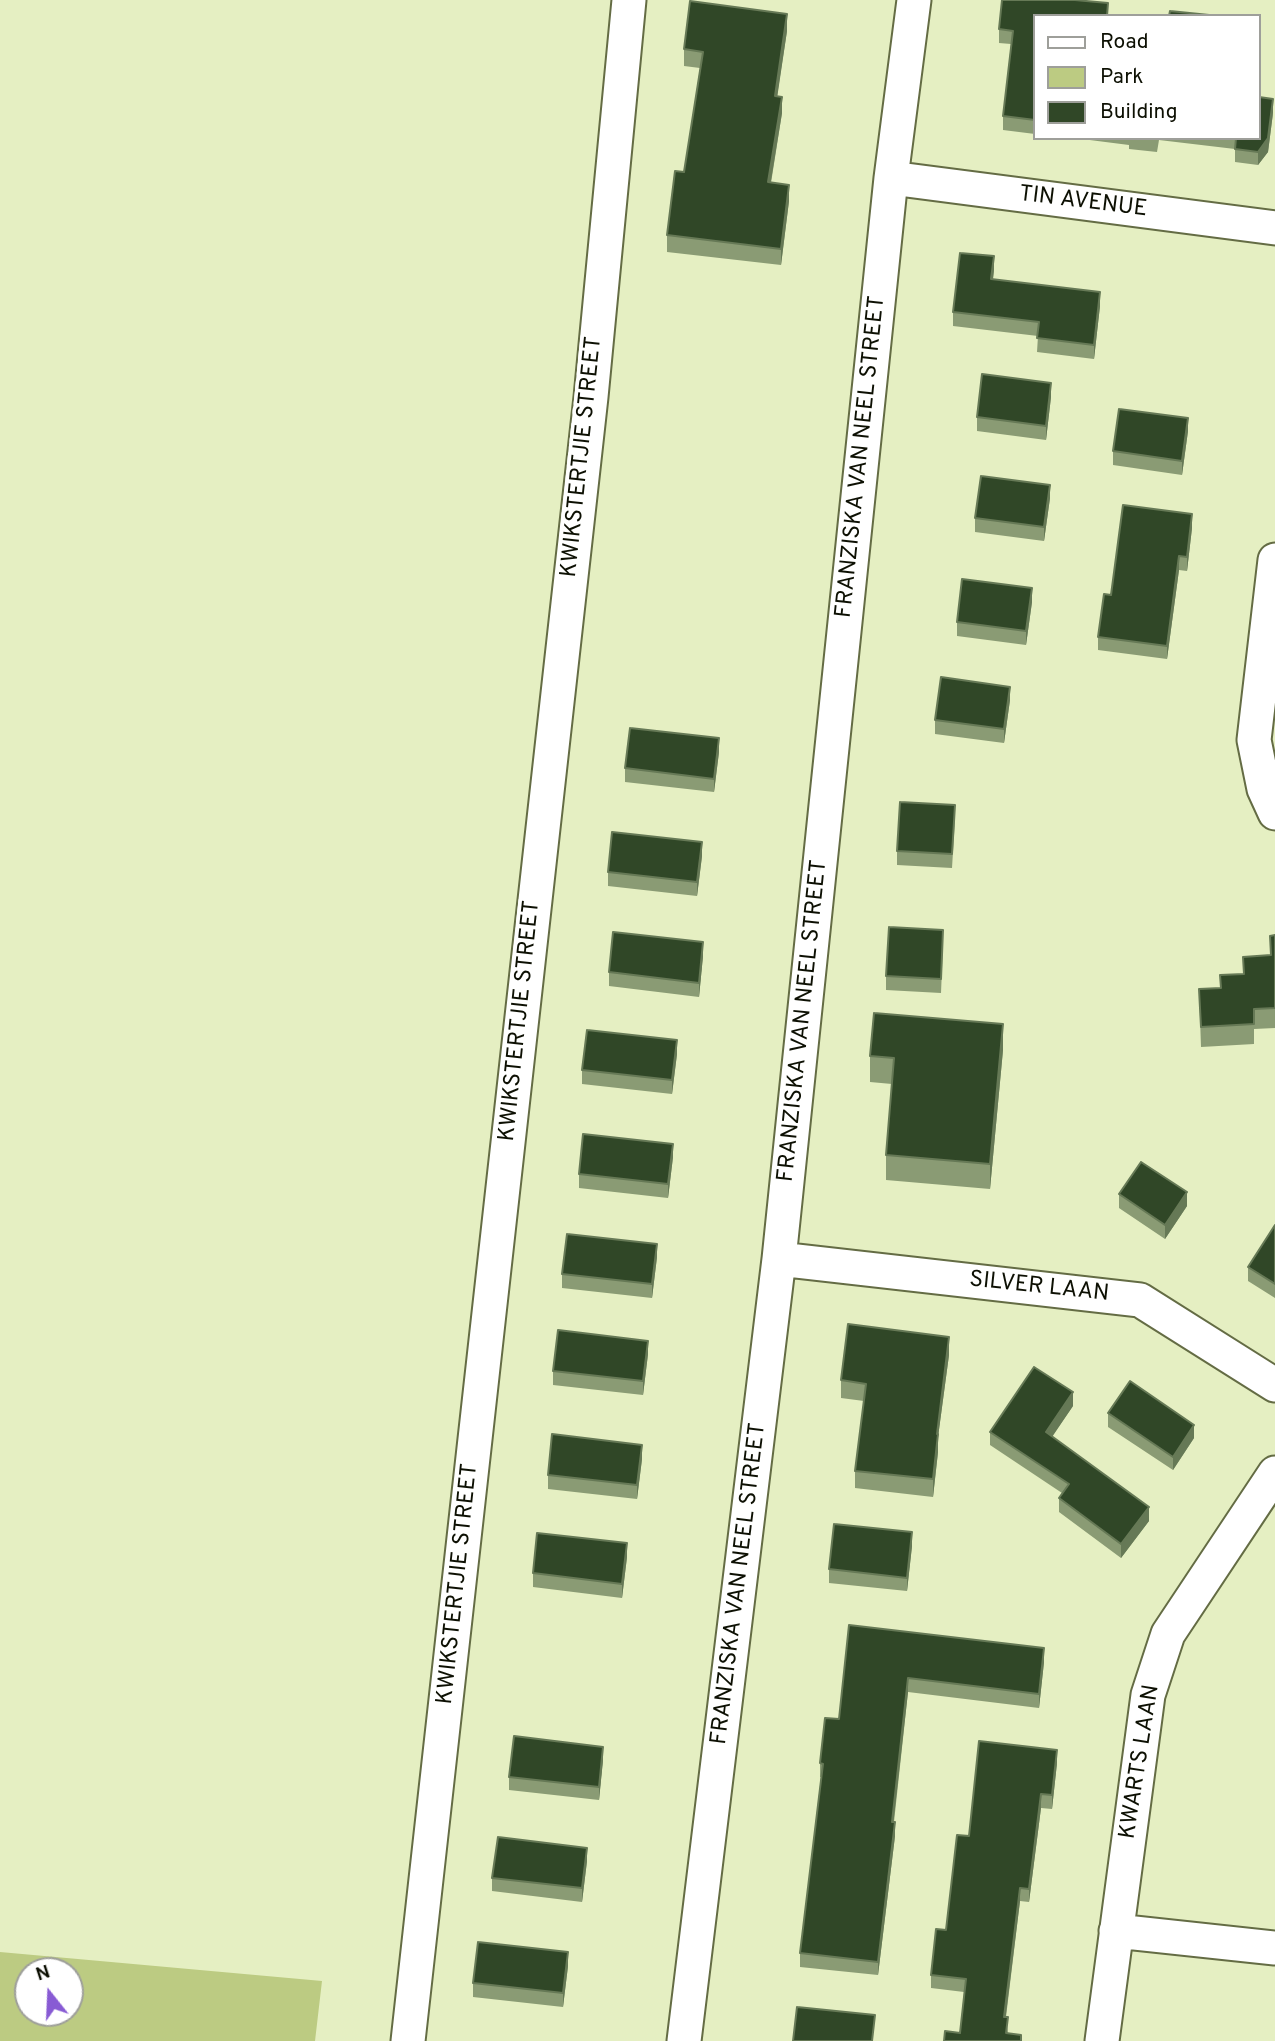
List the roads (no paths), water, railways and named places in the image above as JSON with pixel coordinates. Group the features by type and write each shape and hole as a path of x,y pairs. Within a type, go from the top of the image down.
{"street":[{"name":"KWIKSTERTJIE STREET","path":"408,2041 588,424 629,0"},
{"name":"FRANZISKA VAN NEEL STREET","path":"684,2041 779,1259 891,178 914,0"},
{"name":"TIN AVENUE","path":"891,178 1275,228"},
{"path":"1275,560 1254,740 1264,789 1275,813"},
{"name":"SILVER LAAN","path":"779,1259 1140,1300 1275,1385"},
{"name":"KWARTS LAAN","path":"1102,2041 1148,1695 1168,1634 1275,1473"},
{"path":"1116,1931 1275,1948"}]}
